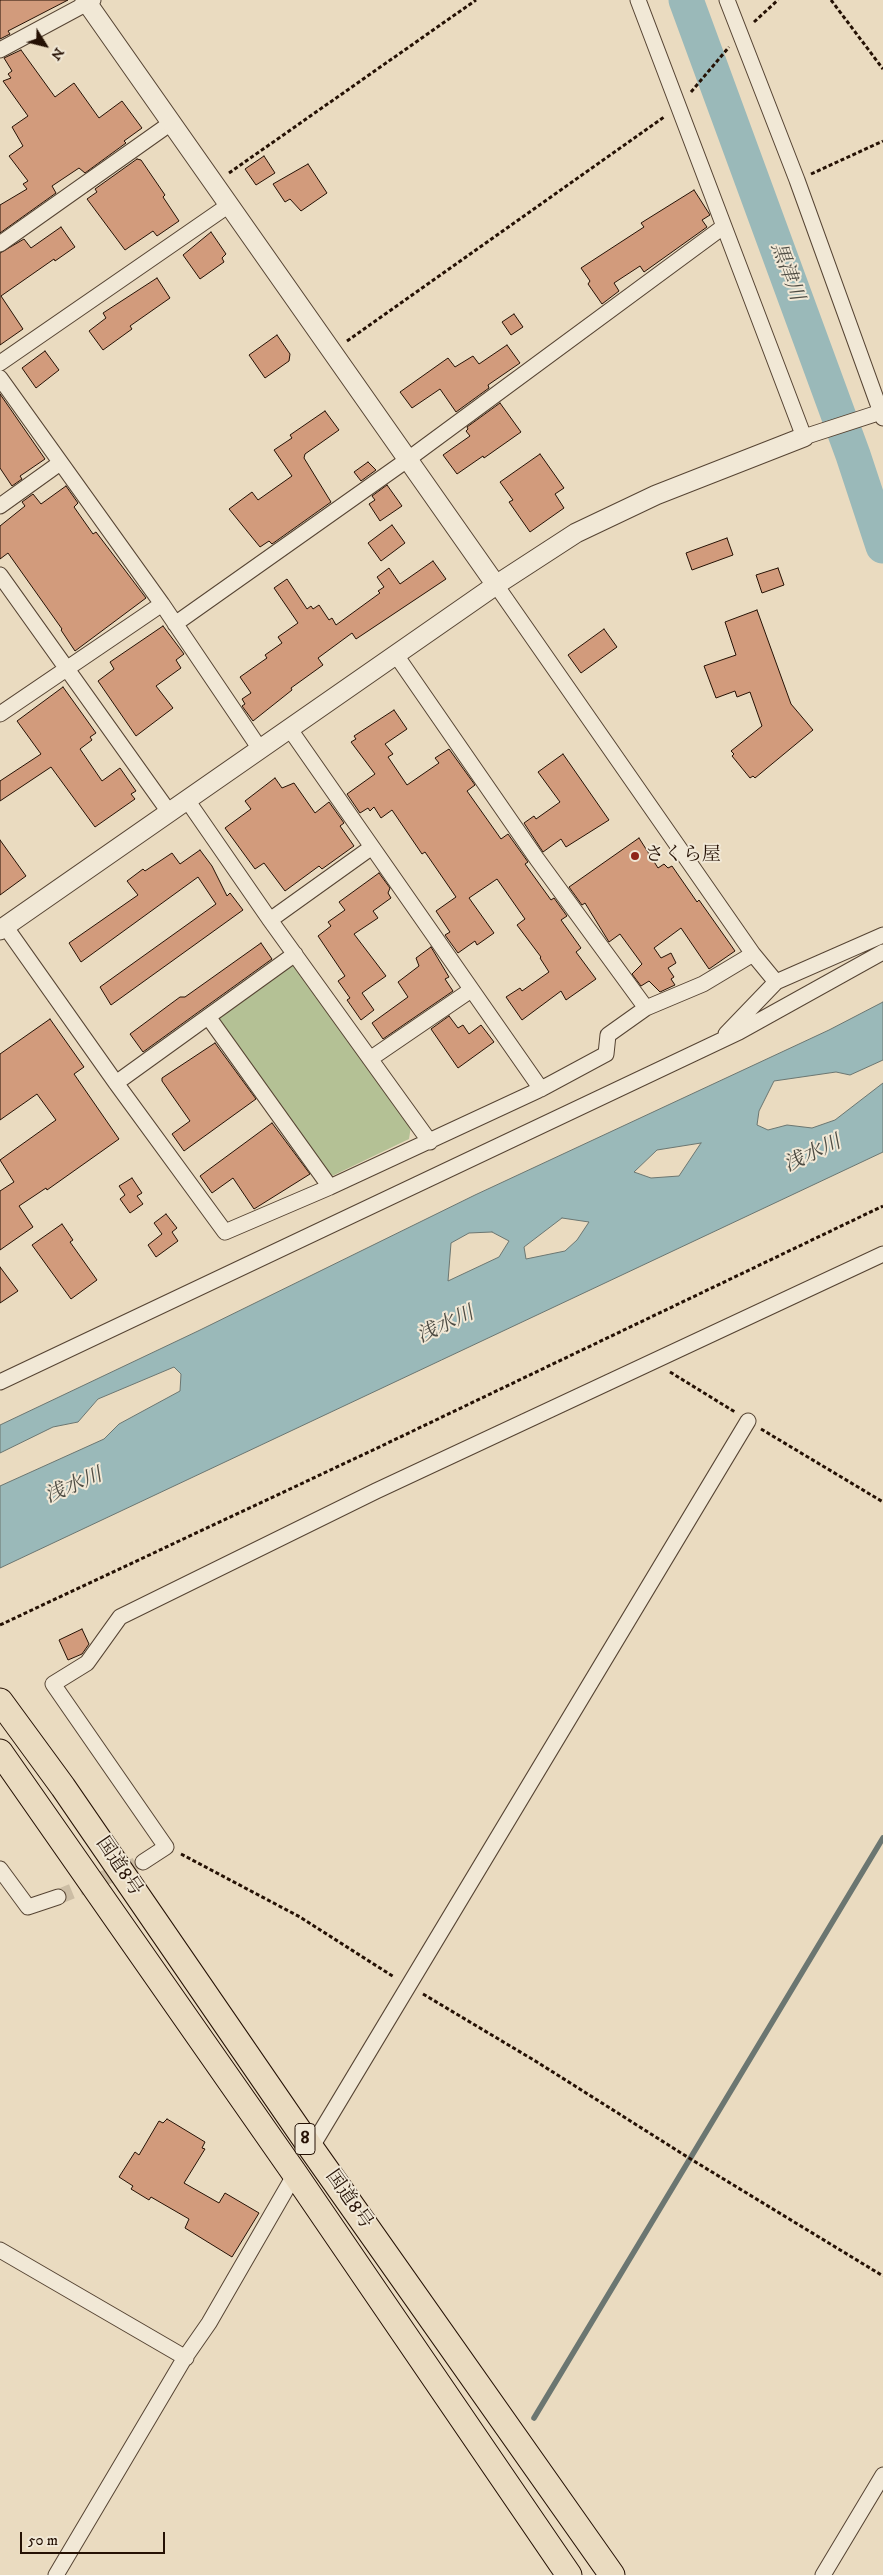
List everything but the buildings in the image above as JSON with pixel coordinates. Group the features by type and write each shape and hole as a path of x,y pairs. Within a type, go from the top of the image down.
{"highway":[{"name":"国道8号","path":"0,1701 63,1787 311,2148 612,2575"},
{"name":"国道8号","path":"0,1752 295,2174 569,2575"}],"street":[{"path":"638,0 804,437"},
{"path":"727,0 797,180 882,415 804,437 656,495 576,532 289,728 3,928 225,1232 430,1142 542,1089 606,1054 608,1035 646,1008 703,984 753,954"},
{"path":"0,50 88,1 171,123 753,954 776,982"},
{"path":"0,244 171,123"},
{"path":"0,363 229,205"},
{"path":"176,624 407,460 723,227"},
{"path":"0,378 162,604 260,749"},
{"path":"0,506 60,463"},
{"path":"0,575 169,812"},
{"path":"0,714 162,604"},
{"path":"396,655 531,851 646,1008"},
{"path":"289,728 542,1089"},
{"path":"187,800 270,920 430,1142"},
{"path":"270,920 372,847"},
{"path":"719,1042 776,982 883,935"},
{"path":"0,1382 719,1042 883,952"},
{"path":"116,1084 295,954"},
{"path":"370,1059 472,990"},
{"path":"209,1018 330,1187"},
{"path":"143,1862 166,1847 53,1684 87,1663 120,1617 376,1491 883,1254"},
{"path":"311,2148 748,1421"},
{"path":"0,1869 28,1907 58,1897"},
{"path":"56,2575 209,2323 295,2174"},
{"path":"0,2250 186,2358"},
{"path":"823,2575 883,2475"}],"path":[{"path":"214,184 476,0"},
{"path":"332,351 678,107 740,34 778,0"},
{"path":"830,0 883,70"},
{"path":"797,180 883,141"},
{"path":"0,1626 389,1443 883,1206"},
{"path":"654,1362 883,1502"},
{"path":"166,1847 300,1917 408,1986 537,2062 688,2158 883,2276"}],"green space":[{"path":"294,962 411,1126 409,1139 330,1177 217,1018"}],"water":[{"name":"浅水川","path":"883,1002 883,1060 850,1075 836,1072 774,1081 759,1111 757,1125 768,1130 787,1125 812,1128 835,1120 883,1083 883,1152 0,1568 0,1486 104,1439 119,1424 180,1391 181,1374 174,1367 98,1399 78,1422 53,1427 0,1453 0,1425 198,1331 475,1195 829,1030","holes":["701,1143 679,1176 651,1178 634,1172 657,1150","562,1218 589,1222 577,1240 565,1251 526,1259 524,1247","492,1232 509,1241 499,1257 448,1281 451,1243 469,1233"]}],"waterway":[{"name":"黒津川","path":"686,0 853,455 883,546"},
{"path":"534,2418 883,1838"}],"tunnel":[{"path":"58,1897 143,1862"}],"place":[{"name":"さくら屋","path":"635,856"}]}
